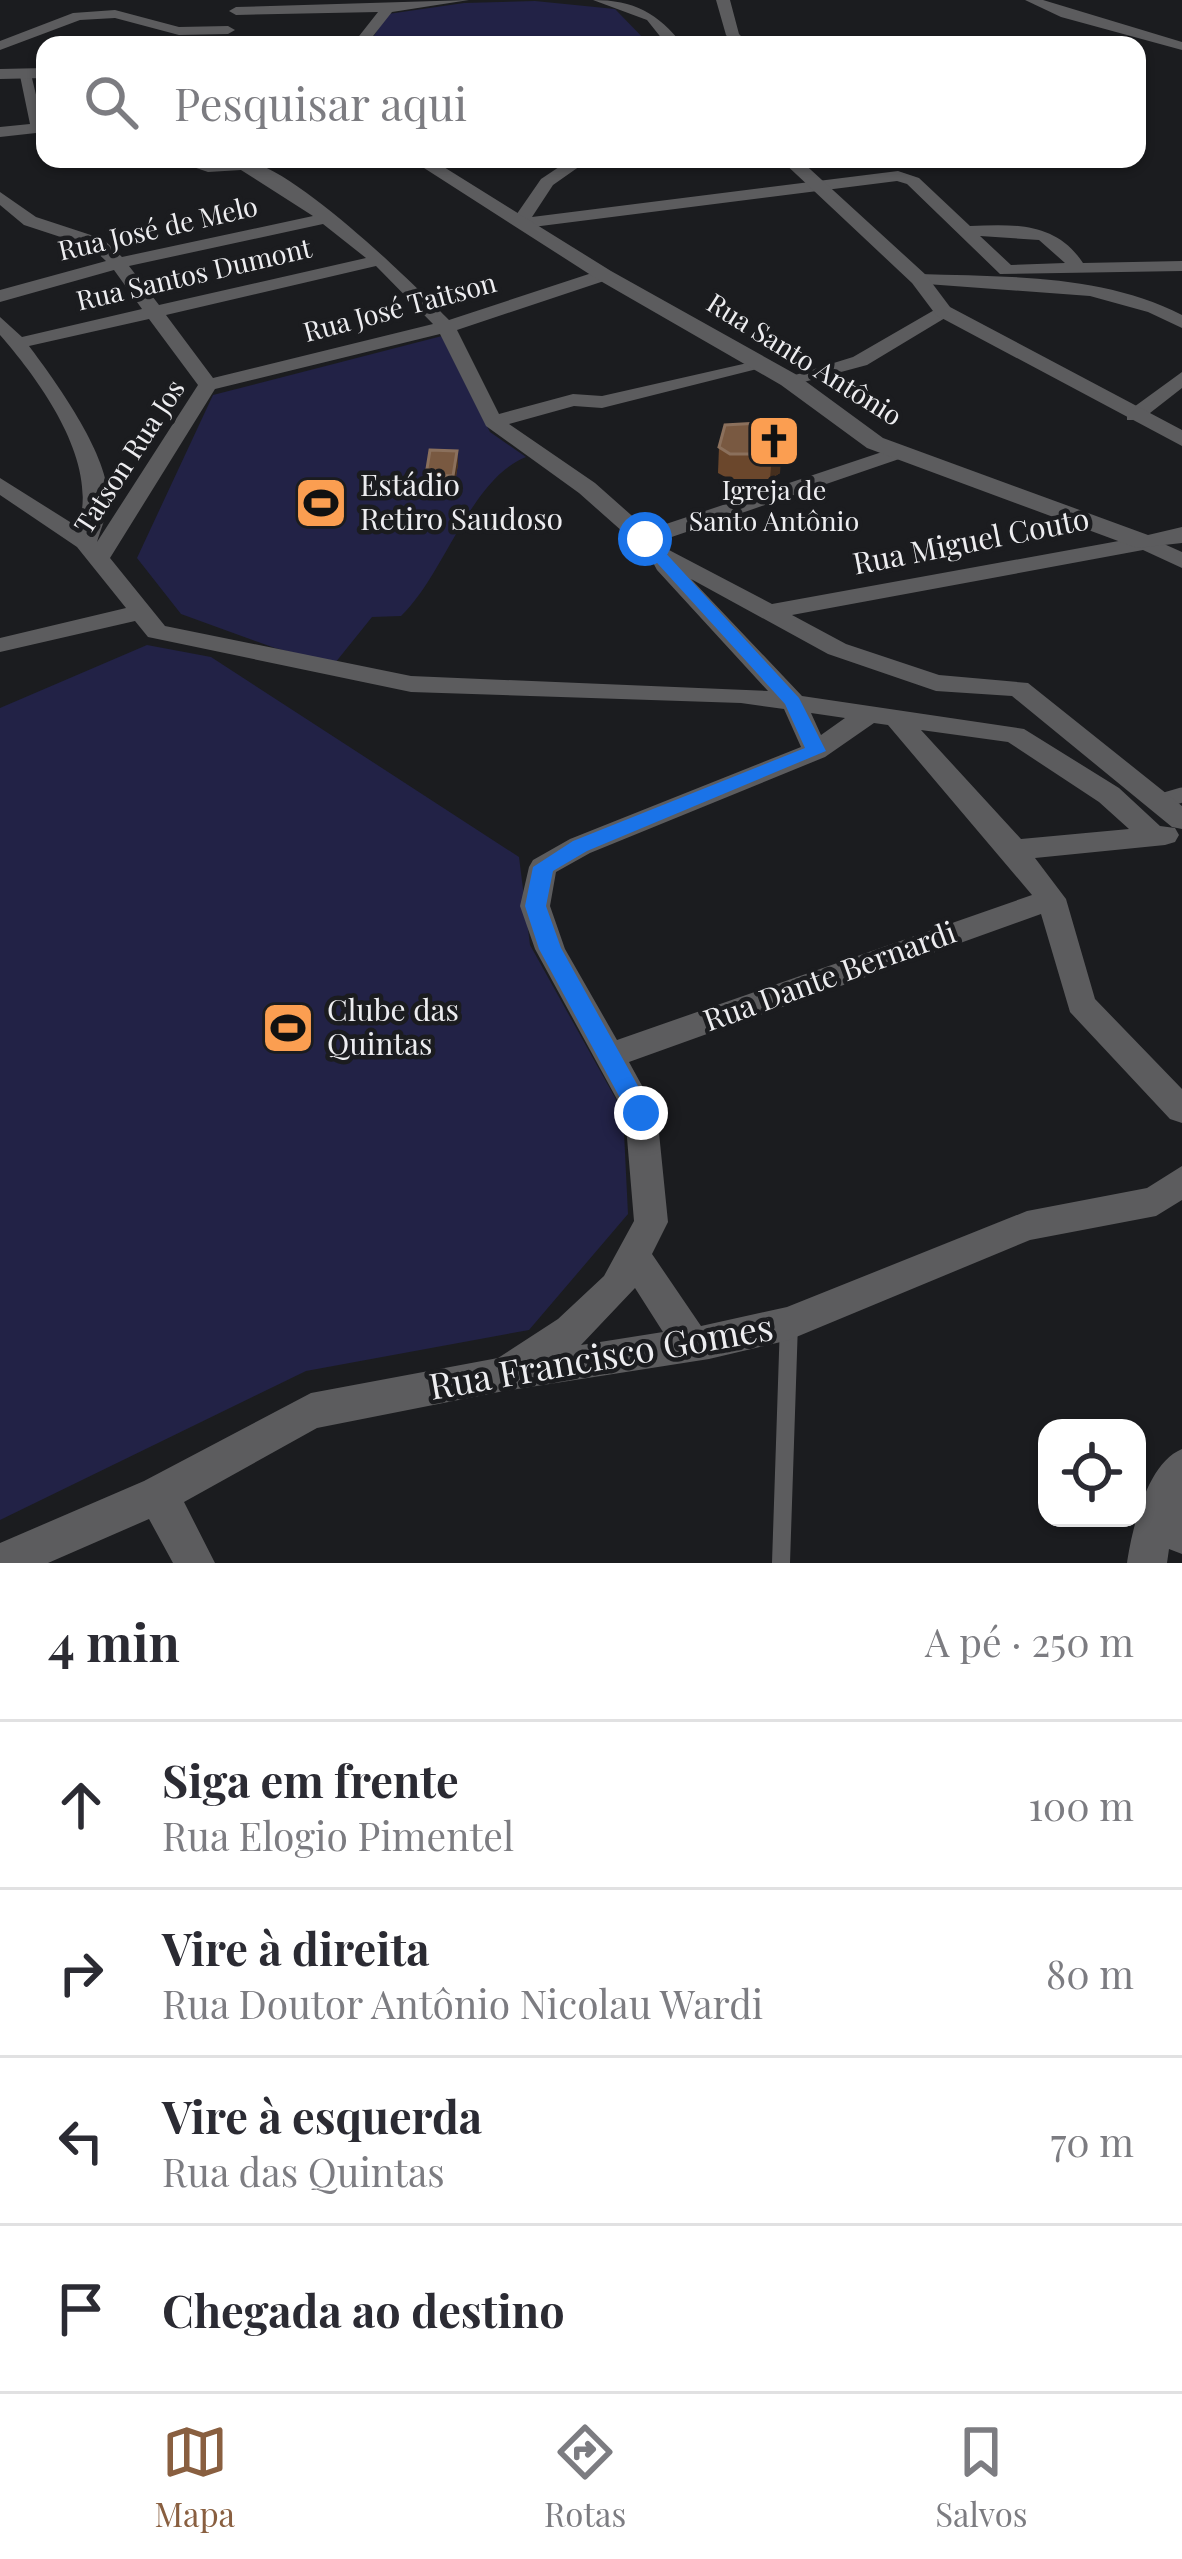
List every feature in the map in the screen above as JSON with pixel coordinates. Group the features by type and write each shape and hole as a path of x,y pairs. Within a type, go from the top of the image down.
{"street":[{"path":"228,36 239,5 388,8 462,0"},
{"path":"600,0 652,17 668,36"},
{"path":"723,0 734,36"},
{"path":"1032,0 1144,36"},
{"path":"0,46 79,8 220,36"},
{"path":"366,36 388,8"},
{"path":"1146,36 1182,46"},
{"path":"0,74 36,73"},
{"path":"24,74 36,110"},
{"path":"1,133 36,129"},
{"path":"257,168 380,260 446,327 493,422 587,488 652,546 837,649 936,683 1019,689 1170,798 1182,820"},
{"name":"Rua Santo Antônio","path":"434,168 604,275 789,380 875,443 1146,543 1182,561"},
{"path":"523,222 547,182 568,168"},
{"path":"798,168 920,280 943,311 1182,439"},
{"path":"523,222 898,176 913,181 970,232 1010,277 1134,301 1182,322"},
{"path":"0,197 30,220 97,243 118,263 208,385"},
{"name":"Rua José de Melo","path":"0,296 118,263 329,218"},
{"path":"970,232 1018,230 1052,237 1065,246 1077,268"},
{"name":"Rua Santos Dumont","path":"19,343 380,260"},
{"path":"920,280 1010,277 1077,268 1182,266"},
{"name":"Rua José Taitson","path":"208,385 446,327 604,275"},
{"path":"789,380 860,361 943,311"},
{"path":"0,323 19,343 76,438 97,494 92,550"},
{"path":"493,422 573,400 602,402 758,363"},
{"path":"1134,416 1182,378"},
{"name":"Tatson Rua Jos","path":"92,550 208,385"},
{"path":"652,546 898,453"},
{"path":"0,485 92,550 149,622"},
{"name":"Rua Miguel Couto","path":"772,610 1182,535"},
{"path":"652,546 665,566 793,702 816,751"},
{"path":"0,645 149,622 411,684 741,695 1015,735 1168,836"},
{"path":"504,1374 571,1330 617,1286 652,1222 641,1113 542,927 535,906 543,867 580,846 816,751 883,716"},
{"path":"883,716 932,758 1014,850 1051,899 1081,1004 1182,1110"},
{"path":"932,758 955,742 1015,735"},
{"path":"1014,850 1168,836"},
{"name":"Rua Dante Bernardi","path":"609,1056 1051,899"},
{"name":"Rua Francisco Gomes","path":"1,1563 158,1495 310,1411 692,1345 789,1323 1027,1226 1156,1201 1182,1180"},
{"path":"634,1256 692,1345"},
{"path":"1147,1563 1167,1528 1182,1468"},
{"path":"158,1495 195,1563"}],"lane":[{"path":"781,1563 789,1323"}],"shaded area":[{"path":"535,1 615,9 641,36 374,36 388,14 464,3"},
{"name":"Estádio Retiro Saudoso","path":"442,336 490,432 526,457 489,485 401,616 372,617 335,663 275,648 181,614 137,558 213,395"},
{"name":"Clube das Quintas","path":"147,645 211,657 519,857 530,945 623,1112 628,1214 529,1330 306,1371 0,1520 0,708"}],"building":[{"path":"780,422 782,448 772,454 730,454 719,447 725,425"},
{"path":"430,450 457,451 453,476 426,475"}],"place":[{"name":"Igreja de Santo Antônio","path":"774,441"},
{"name":"Estádio Retiro Saudoso","path":"321,503"},
{"name":"Clube das Quintas","path":"288,1028"}],"route":[{"path":"641,1113 550,949 535,906 543,867 580,846 816,751 793,702 645,539"}]}
